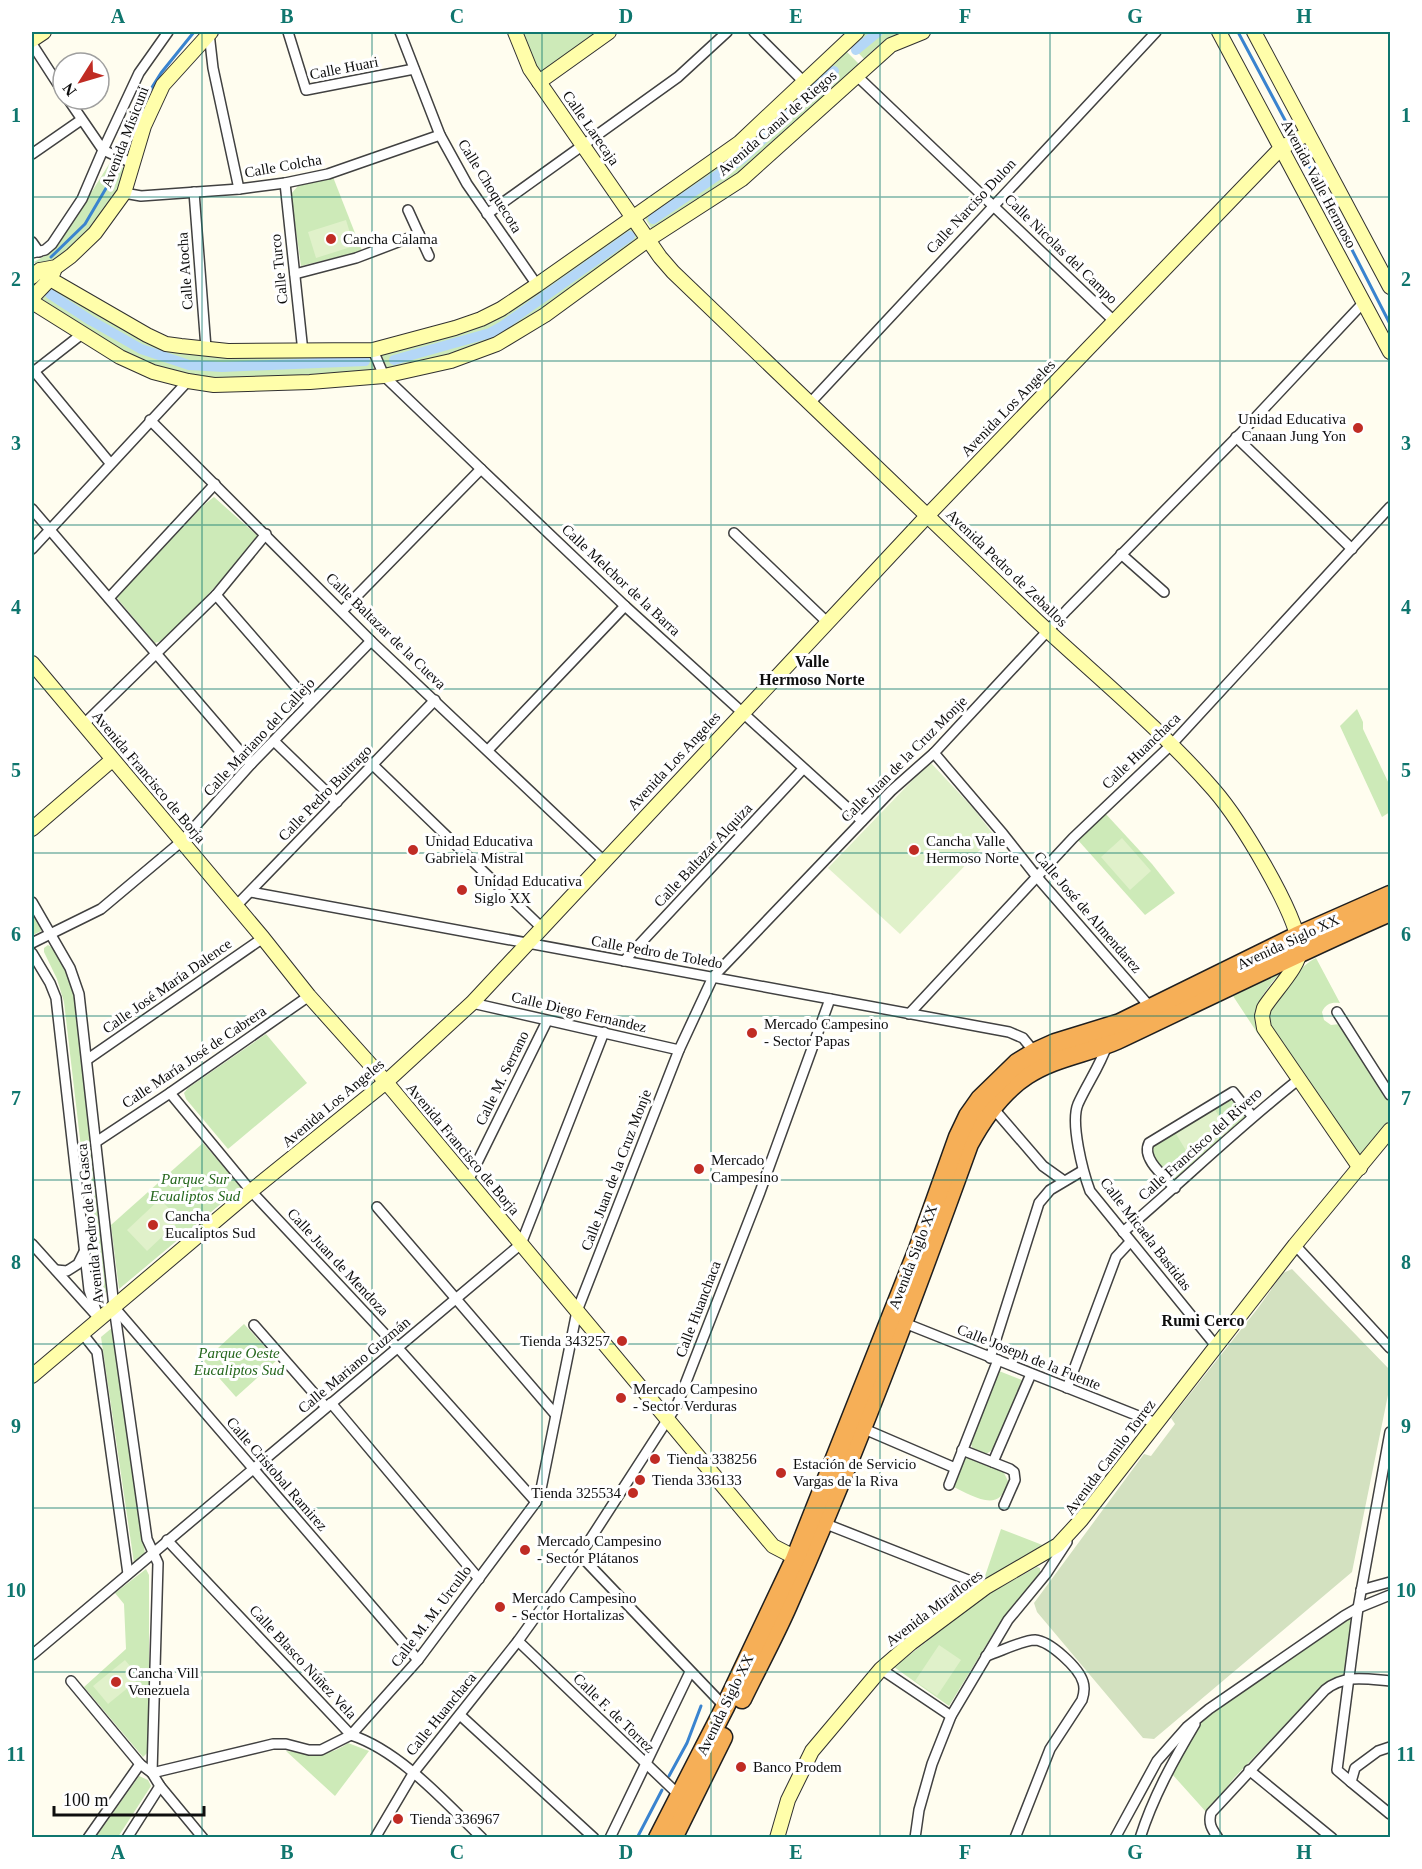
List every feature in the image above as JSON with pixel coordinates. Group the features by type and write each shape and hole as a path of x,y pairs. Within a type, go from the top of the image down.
{"highway":[{"name":"Avenida Siglo XX","path":"817,1520 862,1428 918,1249 958,1137 968,1116 980,1099 1017,1063 1040,1059 1106,1036 1298,944 1390,896"},
{"name":"Avenida Siglo XX","path":"1106,1036 1120,1023 1151,1008 1298,944 1390,912"},
{"name":"Avenida Siglo XX","path":"658,1838 684,1801 787,1607 817,1520 969,1144 981,1122 1012,1086 1029,1073 1040,1059"},
{"name":"Avenida Siglo XX","path":"673,1838 684,1801 725,1707 801,1561"}],"street":[{"path":"44,32 32,42 51,73"},
{"path":"32,242 35,252 45,250 52,244 82,199 139,73 168,32"},
{"path":"210,32 213,68 239,189"},
{"name":"Avenida Misicuni","path":"32,300 44,273 71,256 94,233 124,193 144,126 163,85 210,32"},
{"name":"Calle Huari","path":"288,32 306,90 414,69"},
{"name":"Calle Larecaja","path":"515,32 530,69 649,239"},
{"path":"539,82 609,32"},
{"path":"488,214 678,77 727,32"},
{"path":"754,32 804,82"},
{"name":"Avenida Canal de Riegos","path":"44,273 166,344 228,351 373,350 446,331 481,319 537,285 740,143 857,32"},
{"name":"Avenida Canal de Riegos","path":"32,300 120,357 145,368 188,381 214,385 310,382 384,376 451,361 497,344 545,315 649,239 742,179 891,45 923,32"},
{"name":"Calle Narciso Dulon","path":"810,403 993,204 1156,32"},
{"name":"Avenida Valle Hermoso","path":"1219,32 1390,352"},
{"name":"Avenida Valle Hermoso","path":"1254,32 1390,287"},
{"name":"Calle Choquecota","path":"404,33 414,69 440,135 467,184 537,285"},
{"name":"Calle Nicolas del Campo","path":"856,76 1114,321"},
{"path":"75,111 103,150 134,164"},
{"path":"32,154 81,120"},
{"name":"Avenida Los Angeles","path":"32,1376 386,1082 472,1003 741,712 1114,321 1281,148 1307,134"},
{"name":"Calle Colcha","path":"124,193 141,196 239,189 285,183 328,174 440,135"},
{"name":"Calle Turco","path":"285,183 303,352"},
{"name":"Calle Atocha","path":"194,192 206,348"},
{"path":"408,210 429,256"},
{"path":"295,274 356,258 419,234"},
{"name":"Avenida Pedro de Zeballos","path":"649,239 673,272 1048,631 1171,745 1214,791 1232,813 1279,896 1298,944"},
{"name":"Calle Juan de la Cruz Monje","path":"577,1311 679,1050 714,977 891,791 934,753 1121,554 1364,302"},
{"path":"82,334 33,372 110,463"},
{"name":"Calle Melchor de la Barra","path":"373,350 384,376 481,470 625,606 862,821"},
{"path":"32,549 188,381"},
{"name":"Calle Baltazar de la Cueva","path":"150,420 371,641 604,861"},
{"path":"1236,437 1352,549"},
{"path":"342,611 481,470"},
{"path":"109,598 215,484"},
{"name":"Calle Huanchaca","path":"909,1014 1096,815 1171,745 1390,507"},
{"path":"32,509 251,764"},
{"path":"734,533 827,622"},
{"path":"83,725 216,595 266,534"},
{"path":"1121,554 1164,592"},
{"path":"216,595 310,703"},
{"path":"488,750 625,606"},
{"name":"Calle Mariano del Callejo","path":"32,943 101,909 182,841 251,764 371,641"},
{"name":"Avenida Francisco de Borja","path":"32,663 309,996 386,1082 773,1546 801,1561"},
{"name":"Calle Pedro Buitrago","path":"236,906 435,700"},
{"path":"274,741 337,802"},
{"name":"Calle José de Almendarez","path":"934,753 1037,878 1151,1008"},
{"path":"32,829 112,760"},
{"path":"373,765 542,928"},
{"name":"Calle Baltazar Alquiza","path":"624,961 803,769"},
{"name":"Calle Pedro de Toledo","path":"251,892 1009,1032 1023,1038 1040,1059"},
{"name":"Avenida Pedro de la Gasca","path":"32,902 70,968 80,994 114,1307 147,1539 158,1563 152,1773"},
{"name":"Calle José María Dalence","path":"88,1059 263,938"},
{"path":"1298,944 1295,964 1269,1000 1262,1016 1264,1028 1270,1040 1360,1168"},
{"name":"Avenida Pedro de la Gasca","path":"32,953 56,998 89,1290 99,1319"},
{"name":"Calle María José de Cabrera","path":"96,1142 309,996"},
{"name":"Calle Huanchaca","path":"375,1838 414,1772 518,1641 580,1555 677,1405 737,1251 830,999"},
{"name":"Calle Diego Fernandez","path":"472,1003 679,1050"},
{"path":"1336,1012 1390,1095"},
{"name":"Calle M. Serrano","path":"468,1181 547,1021"},
{"name":"Calle Mariano Guzmán","path":"32,1655 521,1244 604,1032"},
{"name":"Calle Micaela Bastidas","path":"1106,1036 1102,1059 1077,1106 1075,1119 1082,1172 1090,1191 1216,1346"},
{"name":"Calle Francisco del Rivero","path":"1123,1232 1175,1188 1252,1116 1298,1080"},
{"path":"1175,1188 1146,1154 1149,1143 1233,1092 1252,1116"},
{"name":"Calle Juan de Mendoza","path":"170,1093 252,1191 398,1347 536,1502"},
{"path":"993,1108 1044,1166 1064,1181"},
{"name":"Avenida Camilo Torrez","path":"915,1838 919,1810 932,1764 951,1716 1008,1620 1046,1574 1081,1520 1216,1346 1295,1245 1390,1130"},
{"path":"949,1485 994,1359 1039,1203 1050,1190 1082,1172"},
{"path":"377,1207 555,1414"},
{"path":"1067,1388 1116,1257 1130,1242"},
{"path":"32,1244 99,1319"},
{"path":"1295,1245 1390,1348"},
{"path":"56,1270 67,1271 78,1264 84,1252"},
{"name":"Calle Cristobal Ramirez","path":"114,1307 418,1660"},
{"name":"Calle M. M. Urcullo","path":"152,1773 273,1744 321,1750 351,1736 418,1660 536,1502 541,1489 577,1311"},
{"name":"Calle Joseph de la Fuente","path":"897,1321 1156,1423"},
{"path":"254,1325 329,1405 479,1579"},
{"path":"82,1334 97,1352 128,1574"},
{"path":"993,1462 1031,1374"},
{"path":"862,1428 955,1468"},
{"path":"1390,1432 1358,1608 1336,1770 1390,1814"},
{"path":"962,1450 1010,1469 1015,1476 1004,1505"},
{"path":"817,1520 986,1587"},
{"name":"Avenida Miraflores","path":"777,1838 788,1800 812,1751 881,1669 910,1643 986,1587 1058,1545 1081,1520"},
{"name":"Calle Blasco Núñez Vela","path":"167,1540 351,1736 364,1740 414,1772 482,1838"},
{"path":"580,1555 725,1707"},
{"path":"1361,1590 1390,1582"},
{"path":"1115,1838 1157,1761 1178,1736 1209,1709 1358,1608 1390,1595"},
{"path":"986,1656 1005,1651 1024,1642 1034,1640 1043,1642 1052,1646 1084,1683 1082,1700 1050,1749 1014,1838"},
{"name":"Calle F. de Torrez","path":"518,1641 684,1801"},
{"path":"881,1669 951,1716"},
{"path":"610,1838 690,1672"},
{"path":"1218,1838 1209,1820 1211,1813 1325,1690 1334,1683 1349,1678 1390,1681"},
{"path":"71,1681 140,1764 152,1773 203,1838"},
{"path":"460,1715 594,1838"},
{"path":"1140,1838 1150,1805 1198,1720"},
{"path":"1351,1782 1355,1768 1378,1751 1390,1747"},
{"path":"88,1838 140,1764"},
{"path":"1249,1770 1332,1838"},
{"path":"126,1838 160,1786"}],"green space":[{"path":"521,32 602,32 543,72 535,67"},
{"path":"864,32 903,32 879,45 864,59 850,44"},
{"path":"846,51 861,66 738,177 653,231 644,217"},
{"path":"111,161 127,170 114,200 94,228 82,240 41,269 34,262 50,253 59,244"},
{"path":"333,177 362,251 301,266 291,194 298,186"},
{"name":"Cancha Calama","path":"346,220 354,246 316,258 308,232"},
{"path":"631,225 642,240 509,332 454,355 387,369 380,353 456,333"},
{"path":"56,287 157,345 370,356 375,370 266,377 201,377 164,370 129,354 42,299"},
{"path":"214,497 260,538 167,639 155,643 116,597"},
{"path":"1357,709 1363,722 1363,729 1390,786 1390,812 1382,817 1340,726"},
{"name":"Cancha Valle Hermoso Norte","path":"930,762 973,808 994,835 900,934 828,868"},
{"path":"1104,812 1152,864 1175,893 1145,915 1077,839"},
{"path":"1122,838 1151,871 1130,890 1101,857"},
{"path":"32,911 41,927 41,931 33,935 32,934"},
{"path":"48,945 53,948 61,960 74,997 107,1291 103,1296 98,1293 64,1002 57,979 44,952 44,948"},
{"path":"1316,958 1340,1003 1332,1003 1325,1007 1322,1012 1324,1020 1331,1025 1340,1024 1390,1102 1390,1120 1360,1156 1271,1029 1269,1012 1278,995 1296,973"},
{"path":"1282,971 1268,987 1260,1002 1257,1019 1262,1040 1233,996"},
{"name":"Parque Sur Ecualiptos Sud","path":"266,1034 307,1083 228,1149 186,1099 184,1093"},
{"path":"1228,1099 1236,1103 1246,1117 1175,1182 1153,1157 1151,1147"},
{"path":"1215,1110 1229,1132 1190,1157 1176,1134"},
{"name":"Parque Sur Ecualiptos Sud","path":"203,1143 241,1187 119,1289 111,1225"},
{"name":"Cancha Eucaliptos Sud","path":"160,1199 180,1220 147,1251 127,1230"},
{"path":"1292,1269 1390,1370 1390,1385 1352,1572 1154,1739 1143,1738 1037,1612 1034,1603 1144,1454 1151,1456 1175,1424 1171,1418 1283,1273"},
{"name":"Parque Oeste Eucaliptos Sud","path":"244,1324 277,1360 236,1397 204,1361"},
{"path":"113,1327 145,1554 134,1563 101,1337"},
{"path":"999,1371 1022,1380 994,1449 986,1454 973,1449 970,1442"},
{"path":"965,1458 1003,1471 1008,1481 999,1498 985,1500 977,1498 951,1486"},
{"path":"1001,1529 1045,1546 984,1579"},
{"path":"1037,1567 1040,1568 1040,1573 999,1624 949,1706 894,1667 985,1596"},
{"path":"146,1569 149,1575 149,1751 143,1757 84,1687 126,1649 124,1604 115,1593"},
{"path":"1353,1614 1346,1675 1333,1678 1322,1686 1234,1778 1207,1813 1172,1774 1201,1722"},
{"path":"939,1645 961,1660 937,1696 915,1681"},
{"name":"Cancha Vill Venezuela","path":"125,1660 140,1678 108,1704 93,1686"},
{"path":"348,1743 369,1751 335,1796 286,1751 325,1753"},
{"path":"139,1776 148,1780 151,1786 118,1837 96,1837"}],"waterway":[{"path":"125,148 149,92 161,73 194,32"},
{"path":"856,50 878,32"},
{"path":"1238,32 1286,122"},
{"path":"653,219 743,158 834,71"},
{"path":"1303,154 1390,324"},
{"path":"51,257 85,224 115,173"},
{"path":"394,360 490,333 630,236"},
{"path":"50,294 141,349 189,365 222,367 365,361"},
{"path":"669,1776 687,1743 701,1706"},
{"path":"637,1838 662,1790"}],"place":[{"name":"Cancha Calama","path":"331,239"},
{"name":"Unidad Educativa Canaan Jung Yon","path":"1358,428"},
{"name":"Unidad Educativa Gabriela Mistral","path":"413,850"},
{"name":"Cancha Valle Hermoso Norte","path":"914,850"},
{"name":"Unidad Educativa Siglo XX","path":"462,890"},
{"name":"Mercado Campesino - Sector Papas","path":"752,1033"},
{"name":"Mercado Campesino","path":"699,1169"},
{"name":"Cancha Eucaliptos Sud","path":"153,1225"},
{"name":"Tienda 343257","path":"622,1341"},
{"name":"Mercado Campesino - Sector Verduras","path":"621,1398"},
{"name":"Tienda 338256","path":"655,1459"},
{"name":"Estación de Servicio Vargas de la Riva","path":"781,1473"},
{"name":"Tienda 336133","path":"640,1480"},
{"name":"Tienda 325534","path":"633,1493"},
{"name":"Mercado Campesino - Sector Plátanos","path":"525,1550"},
{"name":"Mercado Campesino - Sector Hortalizas","path":"500,1607"},
{"name":"Cancha Vill Venezuela","path":"116,1682"},
{"name":"Banco Prodem","path":"741,1767"},
{"name":"Tienda 336967","path":"398,1819"}],"district":[{"name":"Valle Hermoso Norte","path":"812,670"},
{"name":"Rumi Cerco","path":"1203,1320"}]}
